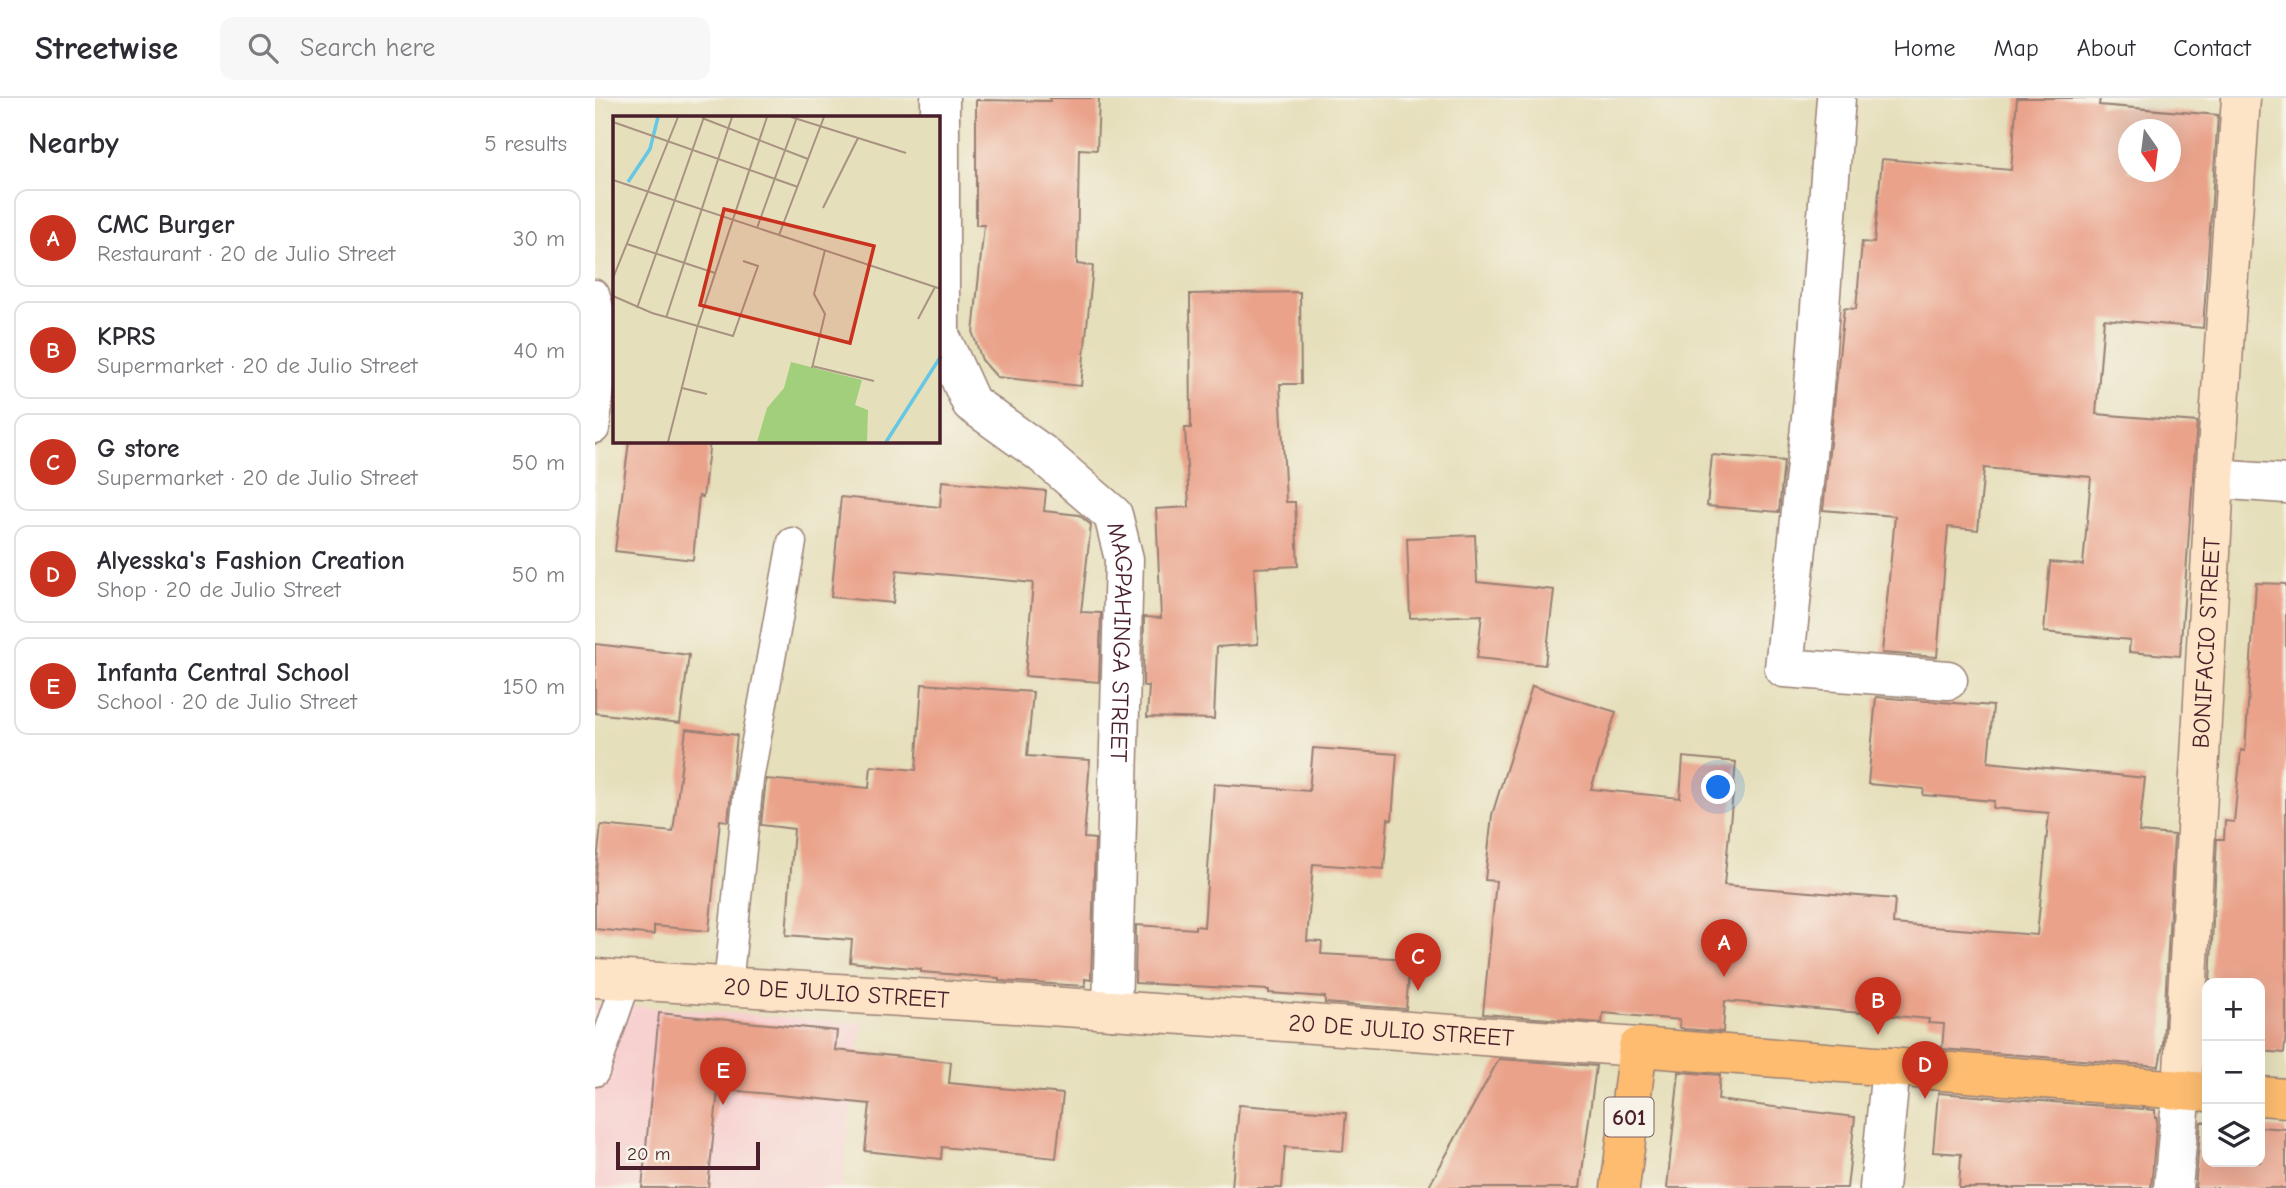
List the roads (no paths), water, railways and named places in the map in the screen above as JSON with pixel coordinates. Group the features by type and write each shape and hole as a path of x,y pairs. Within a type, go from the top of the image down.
{"main road":[{"name":"20 DE JULIO STREET","path":"1638,1047 2195,1091"},
{"name":"601","path":"1620,1188 1638,1047"},
{"path":"2265,1096 2286,1098"}],"street":[{"name":"MAGPAHINGA STREET","path":"940,98 940,335 971,403 1041,453 1113,515 1124,559 1112,1010"},
{"path":"1836,98 1814,399 1784,668 1948,680"},
{"name":"BONIFACIO STREET","path":"2173,1188 2195,1091 2215,479 2241,98"},
{"path":"2215,479 2286,484"},
{"name":"20 DE JULIO STREET","path":"611,979 1112,1010 1638,1047"},
{"path":"1879,1188 1891,1067"}],"lane":[{"path":"595,294 602,314 600,382 595,429"},
{"path":"728,986 749,780 792,542"},
{"path":"595,1072 611,979"}],"place":[{"name":"CMC Burger","path":"1724,977"},
{"name":"G store","path":"1418,991"},
{"name":"KPRS","path":"1878,1035"},
{"name":"Alyesska's Fashion Creation","path":"1925,1099"},
{"name":"Infanta Central School","path":"723,1105"}]}
